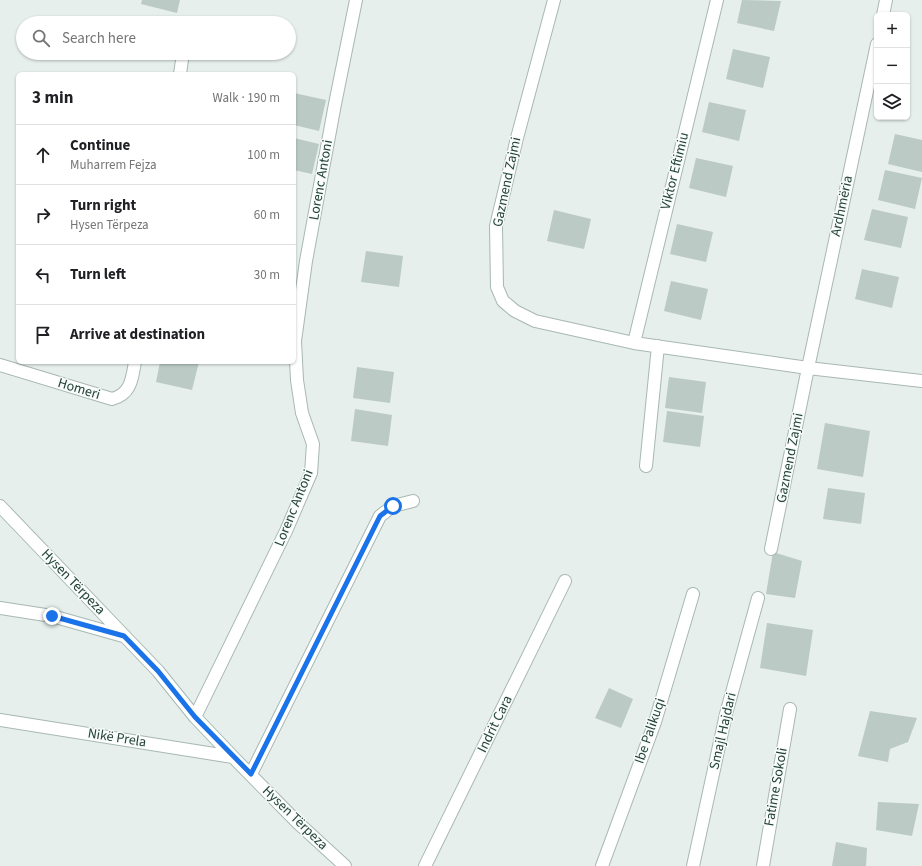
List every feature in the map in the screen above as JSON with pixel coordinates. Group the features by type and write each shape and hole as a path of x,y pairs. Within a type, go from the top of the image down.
{"street":[{"name":"Lorenc Antoni","path":"296,334 311,237 335,104 356,0"},
{"name":"Gazmend Zajmi","path":"554,0 517,138 496,226 497,287 503,301 515,311 535,321 634,343 808,368 922,381"},
{"name":"Viktor Eftimiu","path":"634,343 717,0"},
{"path":"884,12 886,0"},
{"name":"Ardhmëria","path":"808,368 876,48"},
{"path":"180,72 182,60"},
{"path":"646,466 658,346"},
{"name":"Lorenc Antoni","path":"195,717 286,531 311,473 313,444 302,413 297,380 296,360"},
{"name":"Homeri","path":"0,365 112,399 120,397 127,391 132,380 135,364"},
{"name":"Gazmend Zajmi","path":"771,549 808,368"},
{"path":"251,774 380,516 393,506 413,501"},
{"name":"Hysen Tërpeza","path":"0,506 158,671 195,717 233,757 297,822 345,866"},
{"name":"Indrit Cara","path":"425,866 565,581"},
{"name":"Ibe Palikuqi","path":"602,866 655,722 693,594"},
{"name":"Smajl Hajdari","path":"694,866 726,714 758,598"},
{"path":"0,608 52,616 124,636"},
{"name":"Fatime Sokoli","path":"763,866 790,709"},
{"name":"Nikë Prela","path":"0,720 233,757"}],"building":[{"path":"142,0 180,0 177,13 141,4"},
{"path":"742,0 781,1 774,31 737,23"},
{"path":"733,49 770,57 763,88 726,79"},
{"path":"296,93 326,100 319,131 296,125"},
{"path":"709,102 746,110 739,141 702,132"},
{"path":"895,134 922,140 922,172 888,164"},
{"path":"296,138 319,144 312,174 296,170"},
{"path":"696,158 733,166 726,197 689,188"},
{"path":"885,170 922,178 915,209 878,200"},
{"path":"872,209 908,217 901,248 864,240"},
{"path":"554,210 591,219 584,249 547,241"},
{"path":"677,224 713,232 706,262 670,254"},
{"path":"366,251 403,256 399,287 361,282"},
{"path":"862,269 899,277 892,308 855,299"},
{"path":"671,281 708,289 701,320 664,311"},
{"path":"160,364 198,364 192,390 156,382"},
{"path":"357,367 394,372 390,403 353,398"},
{"path":"669,377 706,382 702,413 665,408"},
{"path":"355,409 392,415 388,446 351,441"},
{"path":"667,411 704,416 700,447 663,442"},
{"path":"825,423 870,431 863,477 817,469"},
{"path":"828,488 865,493 861,524 823,519"},
{"path":"773,552 802,561 795,598 766,594"},
{"path":"767,623 813,630 806,676 760,668"},
{"path":"609,688 633,699 621,728 595,718"},
{"path":"870,711 917,718 908,742 890,749 888,762 858,756"},
{"path":"878,802 919,804 912,836 876,830"},
{"path":"836,842 867,848 866,866 832,866"}],"route":[{"path":"52,616 124,636 158,671 195,717 251,774 380,516 393,506"}]}
